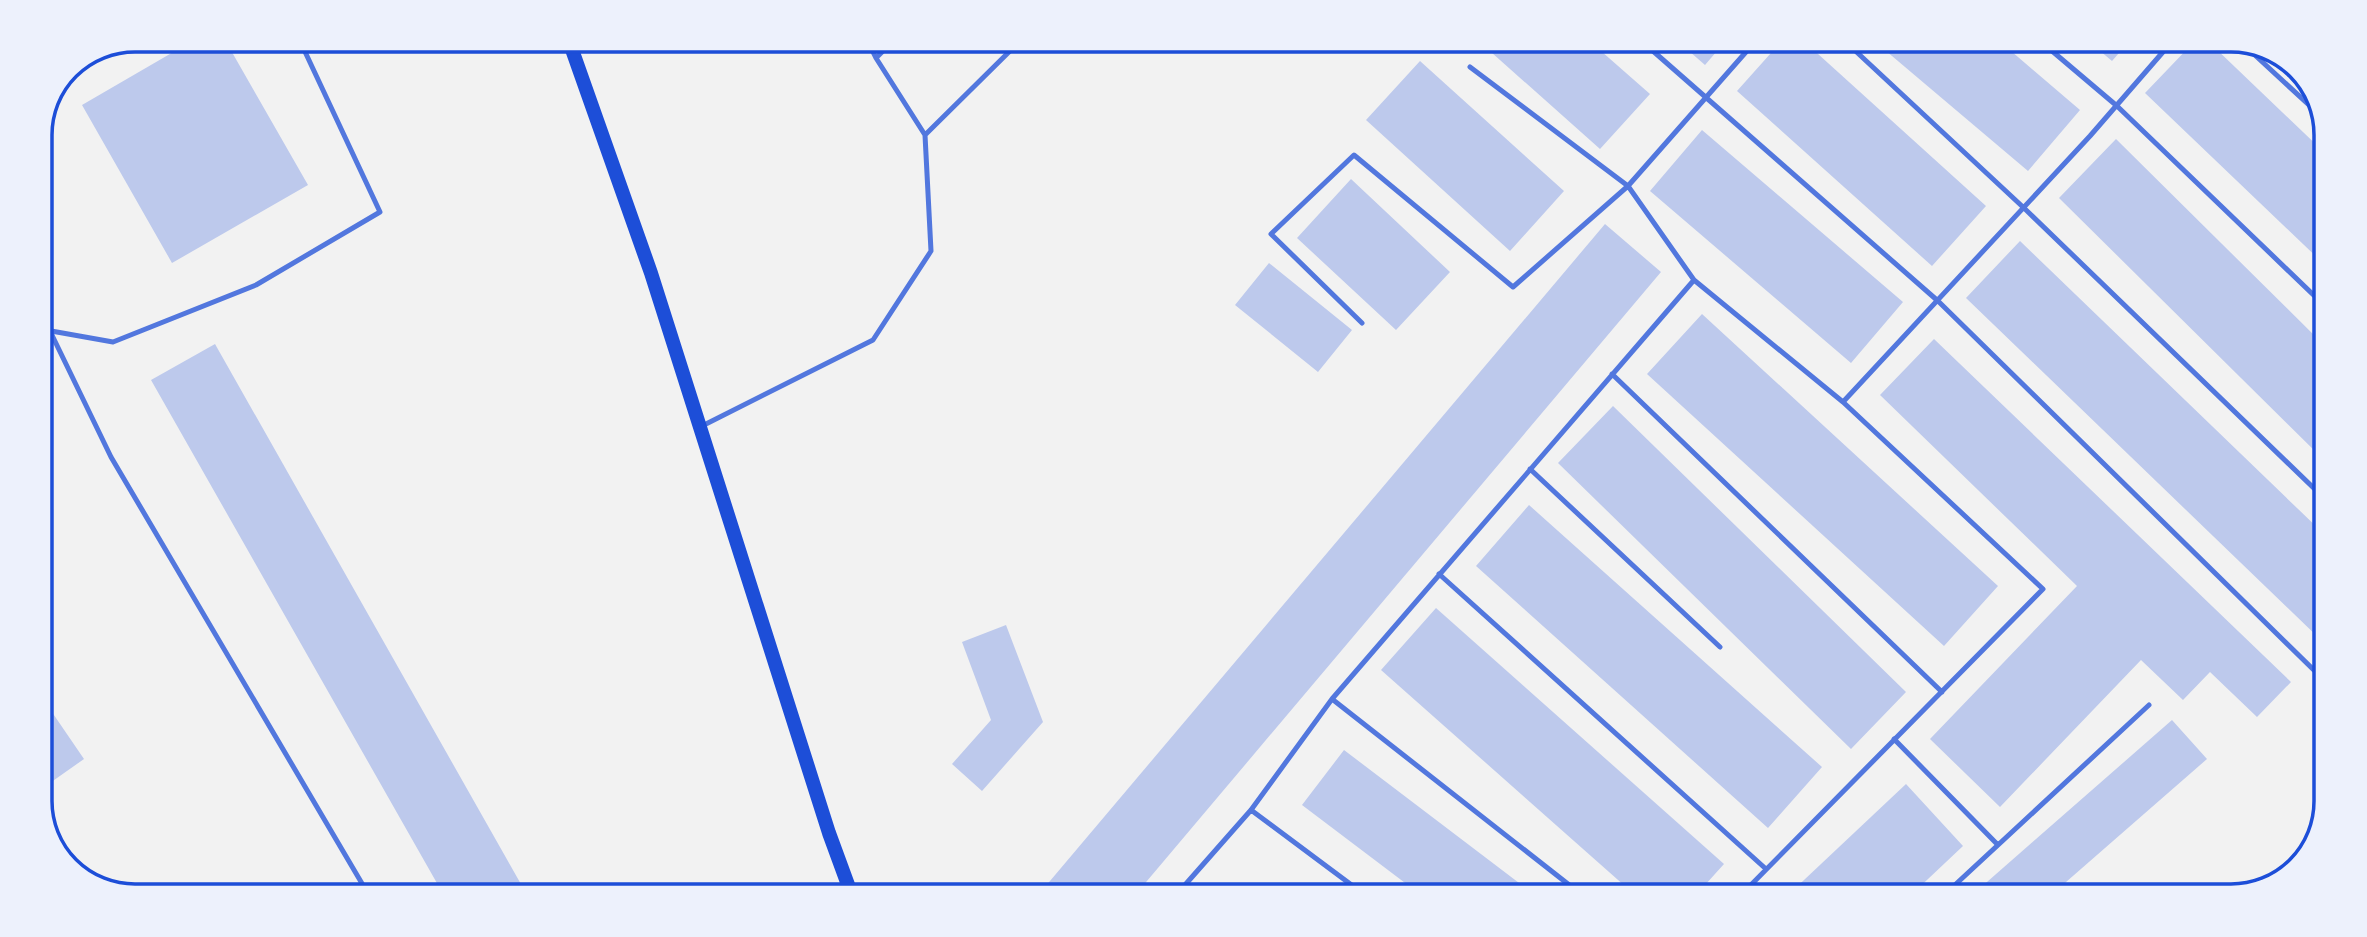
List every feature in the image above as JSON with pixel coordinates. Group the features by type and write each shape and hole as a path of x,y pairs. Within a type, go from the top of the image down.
{"main road":[{"path":"573,52 651,273 829,833 848,884"}],"lane":[{"path":"52,331 113,342 256,285 380,212 305,52"},
{"path":"700,427 873,340 931,251 925,135 873,52"},
{"path":"876,58 882,52"},
{"path":"925,135 1009,52"},
{"path":"1654,52 1938,301 2314,671"},
{"path":"1362,323 1271,234 1354,155 1513,287 1628,186 1746,52"},
{"path":"1857,52 2024,208 2314,488"},
{"path":"2053,52 2117,106 2314,295"},
{"path":"1843,402 2024,208 2163,52"},
{"path":"2257,57 2308,104"},
{"path":"1470,67 1628,186 1694,280 1843,402 2043,589 1751,884"},
{"path":"1186,884 1251,810 1332,699 1694,280"},
{"path":"52,336 111,457 362,884"},
{"path":"1612,374 1942,692"},
{"path":"1530,469 1720,646"},
{"path":"1440,574 1766,869"},
{"path":"1332,699 1567,884"},
{"path":"1955,884 2149,705"},
{"path":"1894,739 1997,844"},
{"path":"1251,810 1350,884"}],"building":[{"path":"173,52 232,52 308,185 172,263 82,105"},
{"path":"1491,52 1602,52 1650,94 1600,149"},
{"path":"1690,52 1716,52 1705,65"},
{"path":"1772,52 1816,52 1986,206 1932,266 1737,91"},
{"path":"1887,52 2012,52 2080,110 2028,171"},
{"path":"2101,52 2120,52 2112,61"},
{"path":"2184,52 2219,52 2314,143 2314,255 2145,93"},
{"path":"1420,61 1564,191 1510,251 1366,120"},
{"path":"1702,130 1903,302 1851,363 1650,191"},
{"path":"2116,139 2314,335 2314,450 2059,198"},
{"path":"1351,179 1450,272 1396,330 1297,238"},
{"path":"1605,224 1661,272 1144,884 1047,884"},
{"path":"2020,241 2314,524 2314,633 1966,298"},
{"path":"1269,263 1352,330 1318,372 1235,305"},
{"path":"1702,314 1998,586 1944,646 1647,374"},
{"path":"1934,339 2291,682 2257,717 2210,672 2183,700 2141,660 2000,807 1930,739 2077,586 1880,395"},
{"path":"215,344 521,884 437,884 151,380"},
{"path":"1613,406 1906,692 1851,749 1558,463"},
{"path":"1529,505 1822,767 1768,828 1476,566"},
{"path":"1436,608 1724,864 1706,884 1623,884 1381,670"},
{"path":"1006,625 1043,722 982,791 952,764 991,720 962,642"},
{"path":"53,713 84,759 53,781"},
{"path":"2172,720 2207,759 2064,884 1985,884"},
{"path":"1344,750 1521,884 1406,884 1302,805"},
{"path":"1906,784 1963,846 1923,884 1800,884"}]}
